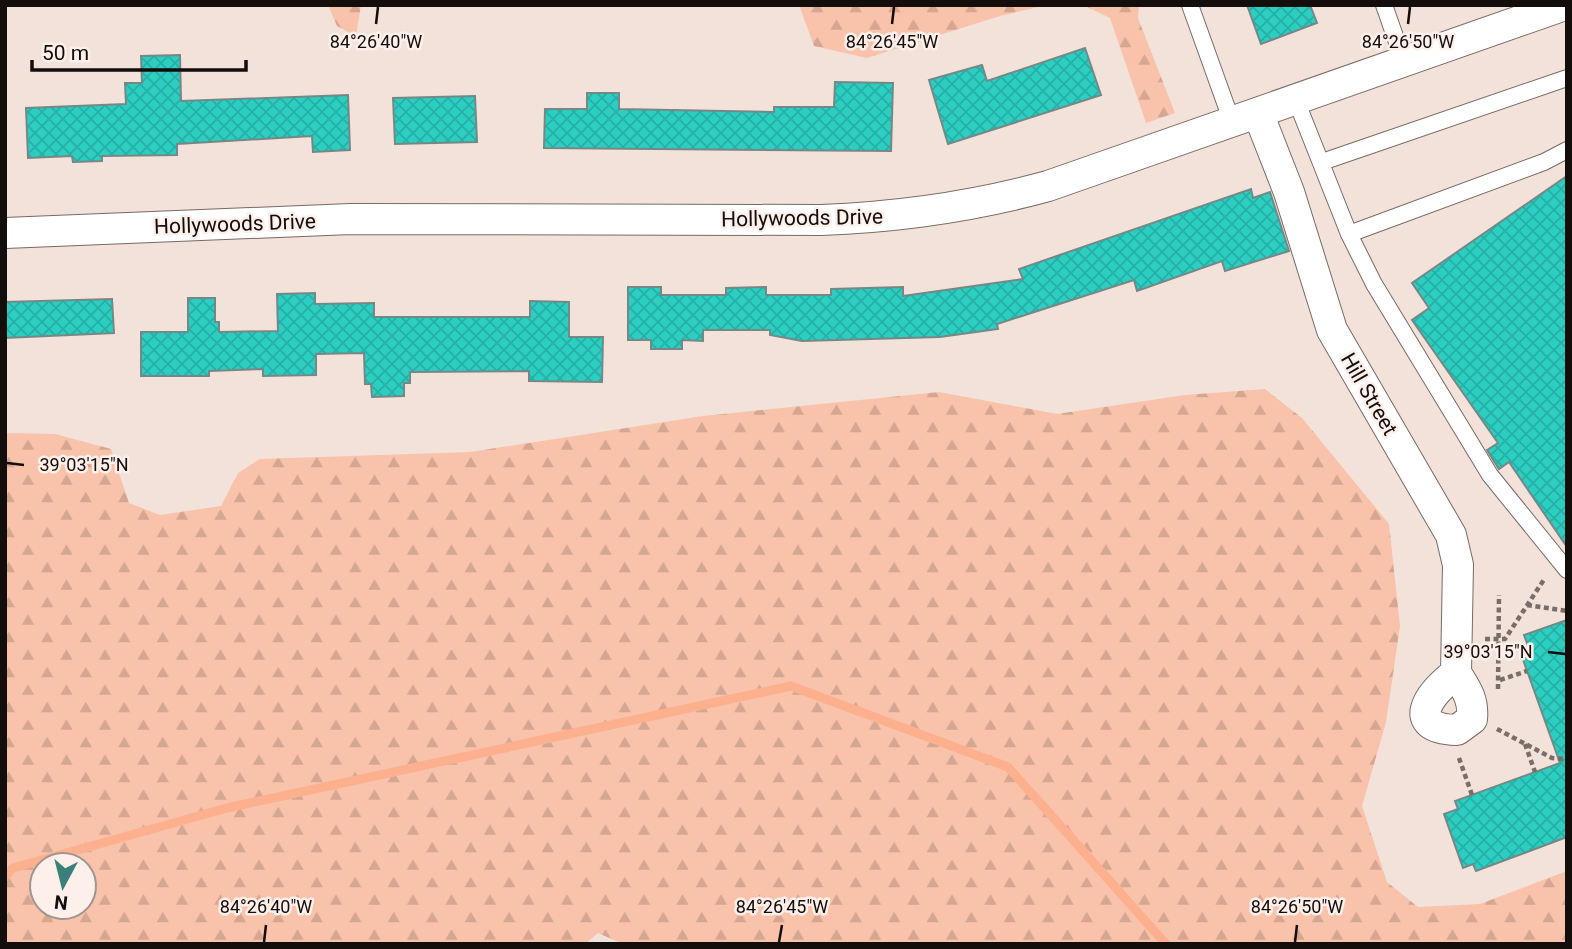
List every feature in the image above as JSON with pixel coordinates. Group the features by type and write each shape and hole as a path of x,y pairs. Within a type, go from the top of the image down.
{"street":[{"name":"Hollywoods Drive","path":"5,233 351,219 890,217 988,202 1048,186 1565,5"},
{"name":"Hill Street","path":"1245,118 1289,192 1332,330 1451,535 1458,565 1456,673"}],"lane":[{"path":"1190,5 1245,118"},
{"path":"1384,5 1404,62"},
{"path":"1322,162 1567,78"},
{"path":"1296,100 1349,234 1387,307 1490,475 1559,571"},
{"path":"1349,234 1544,162 1567,150"}],"path":[{"path":"1457,639 1505,639 1527,605 1559,571"},
{"path":"1527,605 1567,611"},
{"path":"1500,680 1527,671"},
{"path":"1490,725 1552,758 1567,759"},
{"path":"1525,743 1535,772"},
{"path":"1456,751 1472,795"}],"green space":[{"path":"328,5 361,5 356,36 337,26"},
{"path":"799,5 1046,5 1000,16 867,58 814,46"},
{"path":"1083,5 1139,5 1138,18 1175,113 1146,123 1110,18"},
{"path":"1265,389 1302,418 1389,524 1400,626 1386,722 1362,806 1387,882 1418,907 1480,904 1567,871 1567,944 623,944 598,933 585,944 5,944 5,433 55,434 111,449 129,503 160,515 221,506 238,473 260,459 470,452 703,416 939,392 1057,414 1185,395"}],"building":[{"path":"1247,5 1310,5 1317,23 1261,44"},
{"path":"1085,48 1101,95 948,144 929,80 982,65 987,81"},
{"path":"180,55 181,101 348,95 350,150 313,152 312,136 177,144 177,155 102,156 102,161 73,162 72,156 28,158 26,108 126,104 125,83 142,83 141,56"},
{"path":"835,82 893,83 891,151 544,148 545,109 587,109 587,93 619,93 619,109 774,112 774,107 834,107"},
{"path":"475,96 477,142 395,144 393,98"},
{"path":"1567,176 1567,547 1509,462 1499,469 1487,450 1498,443 1412,320 1429,308 1412,283"},
{"path":"1251,189 1253,198 1270,192 1289,251 1225,271 1222,261 1137,291 1134,280 997,324 998,329 940,337 802,341 770,335 770,330 703,330 703,341 682,340 682,349 651,349 651,340 628,340 628,287 661,287 661,295 726,295 726,288 766,287 766,295 831,295 831,289 903,287 903,296 1023,279 1019,269"},
{"path":"315,293 315,304 374,303 374,317 530,317 530,301 569,302 569,337 603,337 602,382 529,381 529,371 410,372 410,383 404,383 404,396 372,397 371,384 365,384 364,353 316,354 316,375 263,376 263,369 209,371 209,376 141,376 141,332 188,332 188,298 215,298 215,322 219,322 219,332 278,331 277,294"},
{"path":"112,299 114,333 5,338 5,302"},
{"path":"1567,620 1567,837 1476,871 1473,864 1463,868 1444,814 1458,809 1455,801 1560,763 1521,654 1530,651 1524,635"}],"waterway":[{"path":"5,877 13,868 227,808 791,686 1008,767 1166,944"}]}
